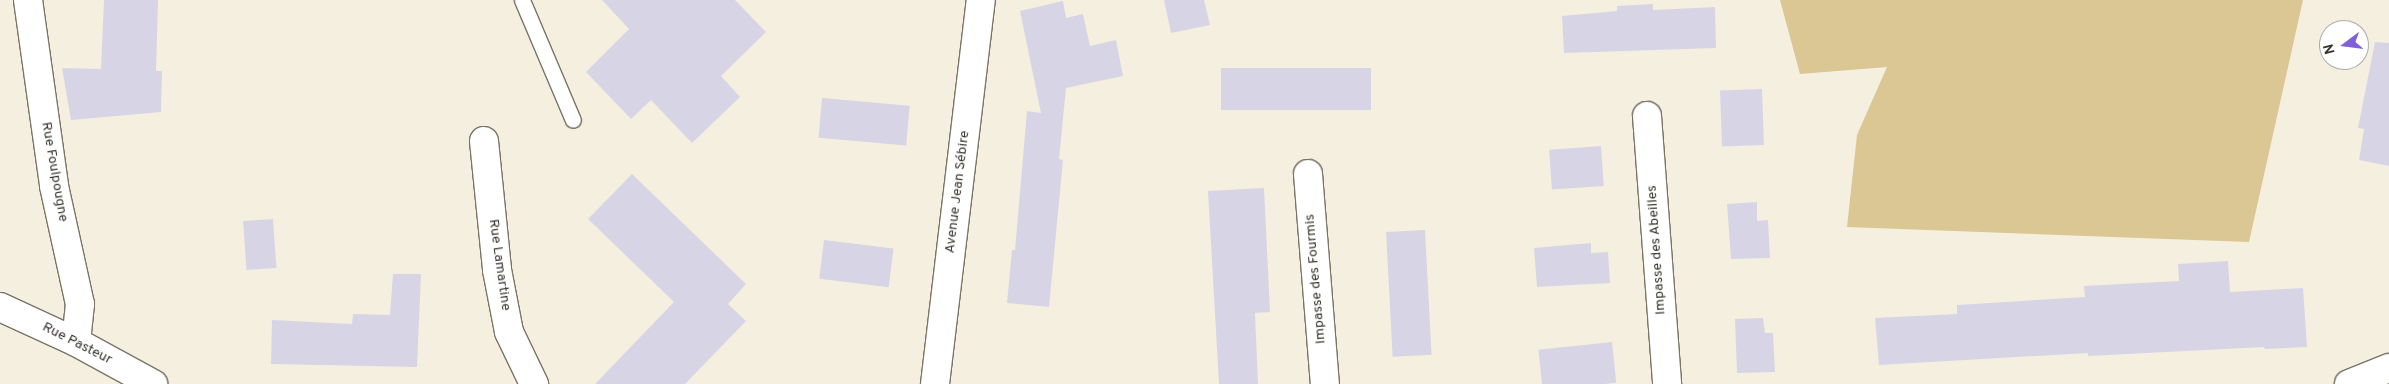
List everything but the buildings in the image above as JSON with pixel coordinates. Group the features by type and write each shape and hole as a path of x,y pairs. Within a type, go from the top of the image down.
{"street":[{"name":"Rue Foulpougne","path":"28,0 54,186 80,304 76,342"},
{"name":"Avenue Jean Sébire","path":"935,384 981,0"},
{"name":"Impasse des Abeilles","path":"1647,116 1667,384"},
{"name":"Rue Lamartine","path":"484,141 497,270 509,332 534,384"},
{"name":"Impasse des Fourmis","path":"1308,174 1325,384"},
{"name":"Rue Pasteur","path":"0,307 76,342 153,384"},
{"path":"2349,384 2389,368"}],"lane":[{"path":"522,0 573,120"}],"shaded area":[{"path":"1780,0 2303,0 2249,242 1847,227 1857,135 1887,67 1800,74"}]}
